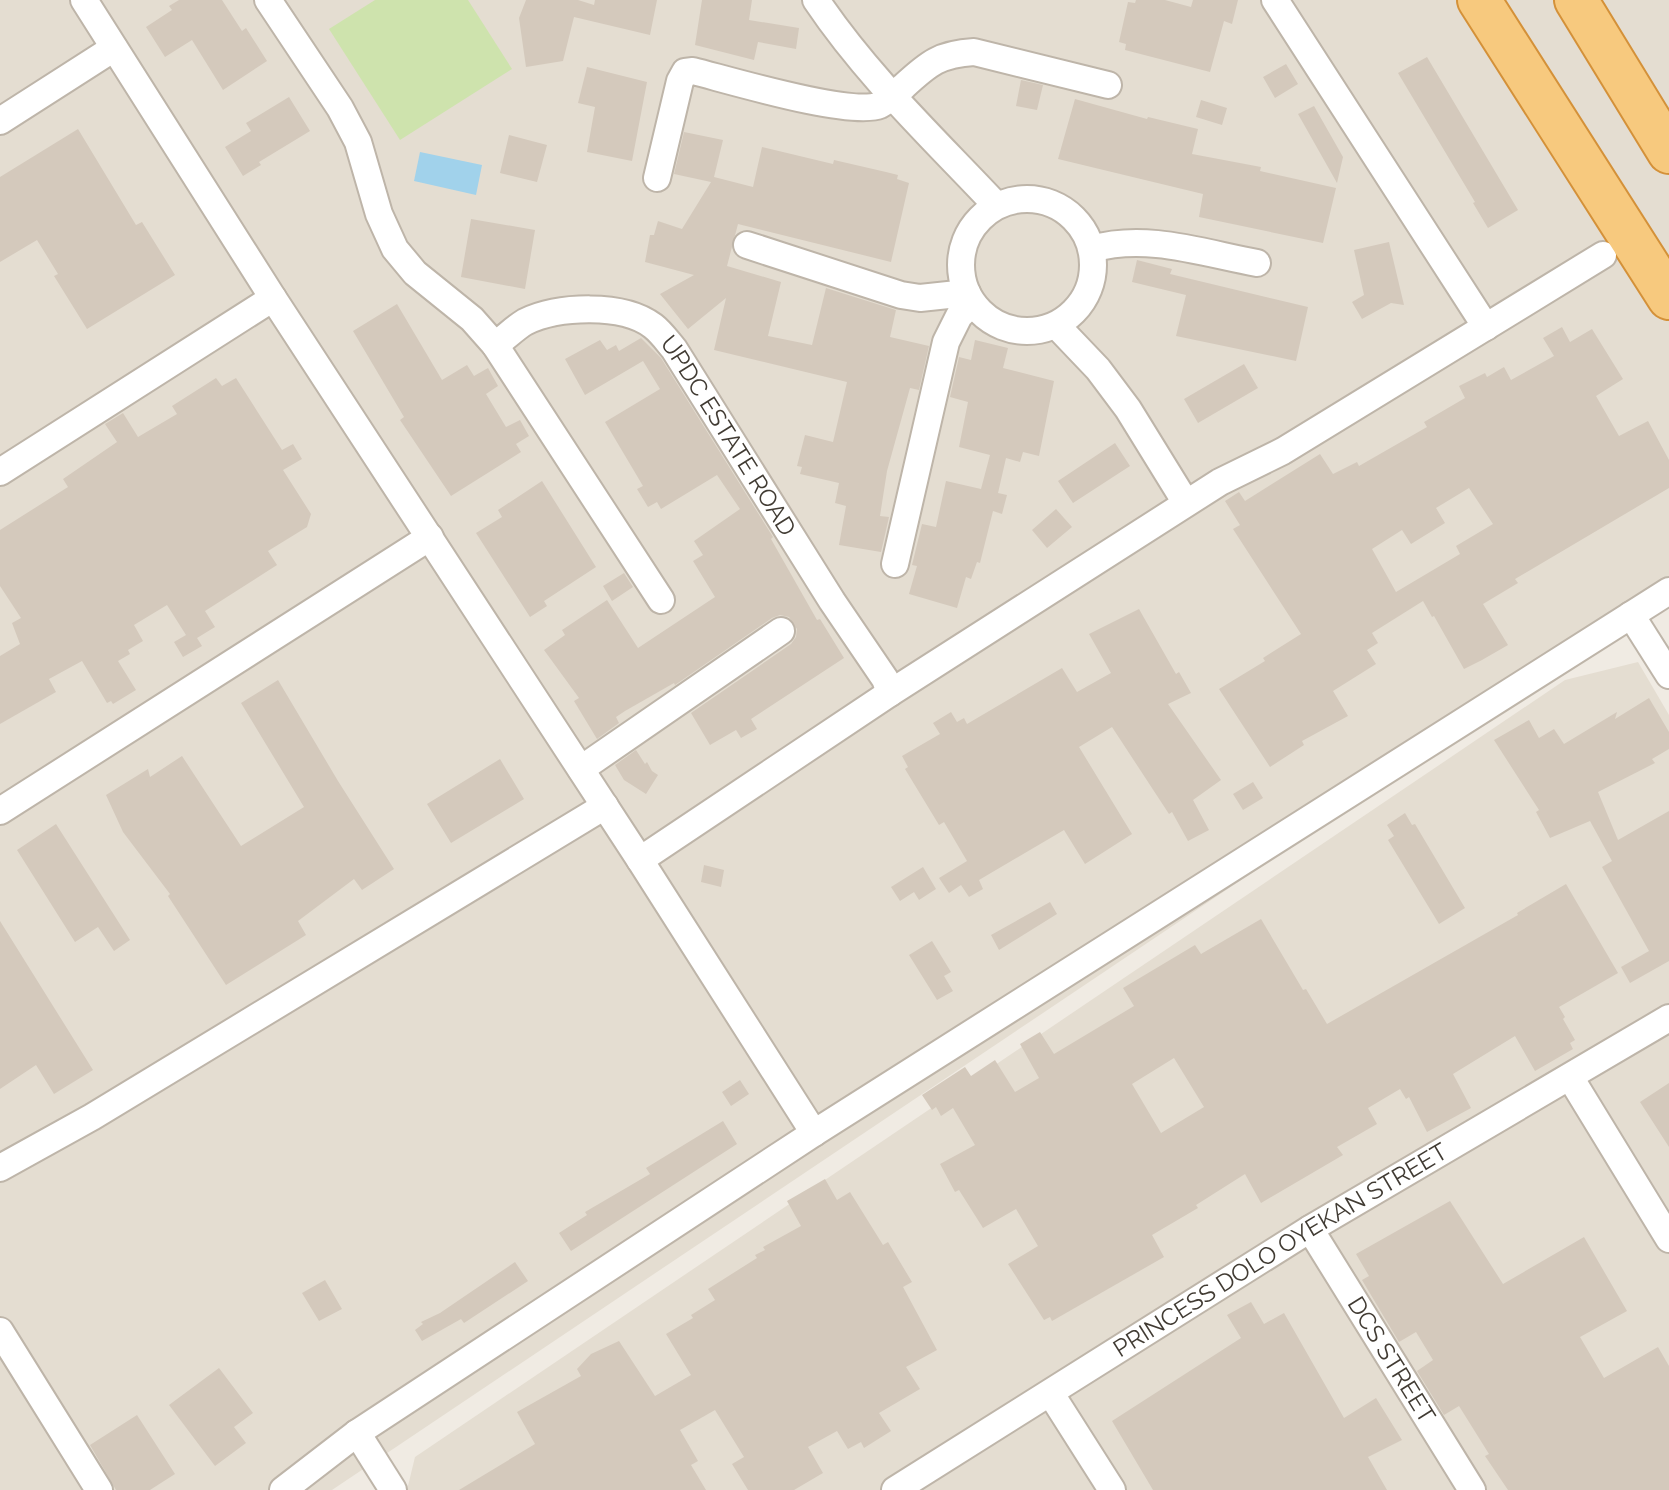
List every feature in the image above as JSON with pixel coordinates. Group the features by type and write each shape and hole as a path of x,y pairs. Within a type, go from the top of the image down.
{"highway":[{"path":"1479,0 1669,298"},
{"path":"1576,0 1669,152"}],"street":[{"path":"84,0 273,298 640,860 814,1133"},
{"path":"268,0 340,108 358,142 379,214 395,249 415,273 472,319 495,345 661,600"},
{"path":"816,0 839,34 893,97 996,205"},
{"path":"1275,0 1486,327"},
{"path":"0,121 114,48"},
{"path":"657,178 680,81 685,72 693,71 847,109 878,106 938,58 974,52 1108,85"},
{"path":"1018,198 1041,200 1066,211 1083,228 1092,249 1094,273 1088,293 1075,312 1057,326 1035,332 1012,331 988,320 970,298 962,282 960,259 966,236 978,220 996,205 1018,198"},
{"path":"1092,249 1118,243 1148,243 1257,263"},
{"path":"747,245 901,295 970,298"},
{"path":"640,860 890,693 1186,503 1220,482 1283,451 1603,255"},
{"path":"0,472 273,298"},
{"path":"895,564 946,342 970,298"},
{"name":"UPDC ESTATE ROAD","path":"495,345 524,323 556,311 590,310 628,314 652,326 674,349 832,601 885,679 890,693"},
{"path":"1057,326 1098,369 1128,409 1186,503"},
{"path":"0,811 430,537"},
{"path":"283,1490 357,1433 814,1133 1669,591"},
{"path":"1631,615 1669,675"},
{"path":"581,769 781,631"},
{"path":"0,1168 92,1117 605,806"},
{"name":"PRINCESS DOLO OYEKAN STREET","path":"895,1490 1310,1229 1669,1018"},
{"path":"1570,1077 1669,1239"},
{"name":"DCS STREET","path":"1310,1229 1472,1490"},
{"path":"0,1331 99,1490"},
{"path":"1051,1394 1112,1490"},
{"path":"357,1433 393,1490"}],"shaded area":[{"path":"0,0 1669,0 1669,593 332,1490 0,1490"},
{"path":"1638,662 1669,715 1669,1490 407,1490 415,1457 1565,680"}],"green space":[{"path":"375,0 468,0 512,69 400,140 329,29"}],"water":[{"path":"420,152 482,165 476,195 414,181"}],"building":[{"path":"179,0 222,0 242,31 246,28 267,61 223,90 192,40 165,57 146,27 172,10 169,6"},
{"path":"526,0 578,0 594,5 595,0 657,0 650,35 574,17 563,61 526,67 519,18"},
{"path":"702,0 752,0 749,20 799,28 796,49 758,42 754,60 695,45"},
{"path":"1136,0 1165,0 1191,7 1193,0 1238,0 1232,24 1224,21 1210,72 1125,50 1126,44 1119,42 1128,2 1135,3"},
{"path":"1427,57 1518,210 1488,228 1398,73"},
{"path":"1286,64 1298,84 1275,98 1263,77"},
{"path":"587,67 647,82 632,161 587,152 595,107 578,103"},
{"path":"1021,80 1043,85 1037,110 1016,106"},
{"path":"289,97 310,131 259,162 261,165 243,176 225,147 251,131 246,123"},
{"path":"1075,99 1198,129 1192,154 1261,167 1260,171 1336,188 1323,243 1199,217 1203,194 1058,159"},
{"path":"1201,100 1227,108 1222,125 1196,117"},
{"path":"1314,106 1343,157 1337,183 1298,114"},
{"path":"78,129 136,225 142,222 175,275 87,329 54,276 58,274 37,240 0,262 0,177"},
{"path":"684,132 723,140 714,177 753,187 762,147 833,164 834,160 886,172 898,175 897,179 909,183 891,262 738,224 727,266 781,282 768,336 812,345 826,288 896,310 890,337 929,346 919,390 910,388 887,471 880,516 889,517 881,552 839,545 846,506 835,503 839,483 800,474 802,467 797,466 805,435 833,442 847,382 714,350 726,298 688,329 660,294 694,275 645,262 650,235 654,235 658,221 682,229 711,182 674,174"},
{"path":"509,135 547,145 537,182 500,173"},
{"path":"471,219 535,230 525,289 461,277"},
{"path":"1389,242 1404,305 1391,303 1362,319 1352,302 1364,295 1354,250"},
{"path":"1137,260 1172,269 1170,274 1308,307 1296,361 1176,336 1186,295 1132,282"},
{"path":"397,304 442,380 467,365 474,376 488,368 498,386 486,394 506,427 520,420 529,436 516,444 521,452 451,496 400,420 404,417 353,331"},
{"path":"1562,327 1570,342 1592,329 1623,379 1596,396 1619,436 1648,421 1669,460 1669,488 1515,579 1518,583 1483,604 1508,645 1464,669 1423,601 1372,633 1378,643 1367,650 1376,664 1333,691 1348,716 1302,741 1304,745 1270,767 1219,689 1301,634 1233,529 1240,525 1225,501 1239,492 1245,501 1320,454 1333,474 1357,462 1359,466 1427,427 1424,422 1465,398 1459,386 1485,373 1487,377 1504,367 1511,380 1554,356 1543,338","holes":["1469,488 1493,524 1456,546 1460,554 1396,592 1372,549 1402,530 1411,544 1445,523 1436,508"]},
{"path":"641,338 661,358 773,537 771,539 817,620 820,619 844,658 751,719 757,729 741,738 736,730 710,745 691,713 791,644 797,629 789,617 780,615 772,618 675,685 625,711 616,717 619,723 597,739 574,701 579,698 544,650 565,635 562,630 607,600 638,648 715,597 693,561 703,555 694,541 740,509 717,475 661,509 657,502 648,507 637,489 643,486 605,422 660,389 643,361 585,395 565,359 600,340 607,350 616,345 619,351"},
{"path":"975,340 1008,348 1003,368 1054,381 1039,456 1023,452 1020,462 1006,458 998,493 1007,495 1002,514 993,511 980,563 977,562 971,579 966,577 957,608 909,594 917,566 912,565 922,524 936,527 946,481 981,489 990,455 959,447 968,402 950,397 959,357 971,360"},
{"path":"1244,364 1258,388 1198,423 1184,399"},
{"path":"216,378 222,386 236,378 282,450 293,444 302,459 283,470 311,514 307,527 268,551 277,565 205,611 215,627 197,638 202,646 183,657 174,642 186,635 167,605 134,625 143,641 118,661 136,690 113,704 111,701 107,703 82,661 49,679 56,692 0,724 0,656 20,644 12,623 21,618 0,586 0,530 68,487 63,479 117,442 105,424 123,413 138,437 177,414 172,406"},
{"path":"1115,443 1130,466 1073,503 1058,481"},
{"path":"542,481 596,567 544,601 547,606 530,617 476,533 502,517 498,510"},
{"path":"1056,509 1072,527 1047,548 1032,530"},
{"path":"624,573 633,587 612,601 603,586"},
{"path":"1139,609 1176,674 1179,672 1191,693 1168,704 1221,780 1193,800 1209,830 1188,841 1172,812 1169,814 1112,727 1079,747 1132,834 1085,864 1064,830 979,880 983,889 969,897 961,885 949,893 939,878 967,861 944,822 939,825 905,769 908,767 902,756 940,734 933,723 951,712 957,722 964,718 967,724 1062,668 1077,692 1111,673 1089,634"},
{"path":"278,680 394,869 362,890 354,879 298,921 306,935 226,985 168,896 170,894 123,832 106,795 148,769 150,777 182,756 241,846 304,807 241,703"},
{"path":"1649,698 1669,732 1669,749 1652,759 1655,763 1598,792 1618,840 1669,811 1669,961 1630,983 1621,967 1649,951 1602,867 1612,861 1590,821 1550,838 1536,812 1539,810 1494,740 1529,720 1539,738 1554,729 1564,744 1617,712 1615,719"},
{"path":"636,750 645,764 647,762 658,775 646,794 624,780 615,765"},
{"path":"500,759 524,799 451,843 427,804"},
{"path":"1253,782 1263,798 1243,810 1233,794"},
{"path":"1405,813 1412,825 1415,824 1465,908 1439,924 1388,840 1394,836 1387,825"},
{"path":"56,824 130,940 114,951 98,927 75,942 17,850"},
{"path":"704,865 724,870 721,887 701,882"},
{"path":"923,867 936,889 919,900 914,892 900,901 891,887"},
{"path":"1566,884 1618,973 1559,1007 1575,1040 1570,1043 1573,1049 1535,1071 1515,1036 1453,1074 1471,1108 1427,1132 1409,1097 1406,1099 1400,1089 1368,1108 1377,1124 1337,1147 1343,1155 1261,1203 1245,1174 1196,1205 1198,1208 1152,1235 1164,1257 1052,1321 1050,1317 1044,1320 1008,1264 1038,1246 1016,1209 983,1228 959,1190 955,1192 940,1164 975,1145 953,1108 941,1116 936,1107 932,1110 922,1095 965,1067 971,1076 995,1060 1015,1092 1039,1078 1020,1044 1040,1032 1054,1054 1134,1006 1123,988 1195,945 1201,954 1261,919 1327,1024","holes":["1174,1058 1204,1107 1161,1133 1132,1084"]},
{"path":"1050,902 1057,914 999,950 991,935"},
{"path":"0,921 93,1070 54,1094 36,1065 0,1089"},
{"path":"932,941 951,972 944,976 953,991 937,1000 909,955"},
{"path":"740,1080 749,1094 731,1106 722,1092"},
{"path":"1669,1083 1669,1147 1640,1102"},
{"path":"723,1121 737,1144 571,1251 559,1233 587,1215 585,1212 650,1174 646,1168"},
{"path":"825,1179 837,1200 850,1192 883,1245 888,1242 912,1282 903,1287 937,1350 906,1367 920,1389 879,1413 891,1431 864,1448 861,1442 848,1449 837,1431 808,1447 823,1473 794,1490 748,1490 732,1464 744,1457 715,1410 680,1430 698,1461 691,1465 706,1490 459,1490 535,1444 517,1412 581,1376 577,1369 591,1354 619,1341 655,1396 691,1375 666,1334 715,1300 708,1289 757,1258 755,1255 765,1250 763,1247 801,1226 787,1201"},
{"path":"1450,1201 1503,1284 1584,1237 1627,1311 1580,1337 1604,1378 1658,1347 1669,1366 1669,1490 1508,1490 1485,1456 1489,1454 1459,1406 1444,1415 1417,1371 1433,1360 1416,1332 1399,1342 1362,1280 1369,1276 1356,1254"},
{"path":"515,1262 528,1281 464,1323 461,1319 422,1341 415,1330 423,1324 421,1322 440,1313"},
{"path":"325,1280 342,1309 319,1321 302,1293"},
{"path":"1251,1302 1264,1324 1284,1313 1344,1418 1376,1398 1402,1440 1368,1457 1387,1490 1153,1490 1112,1421 1241,1338 1227,1315"},
{"path":"219,1368 253,1413 234,1427 246,1443 215,1466 169,1405"},
{"path":"137,1415 175,1474 150,1490 116,1490 90,1445"}]}
